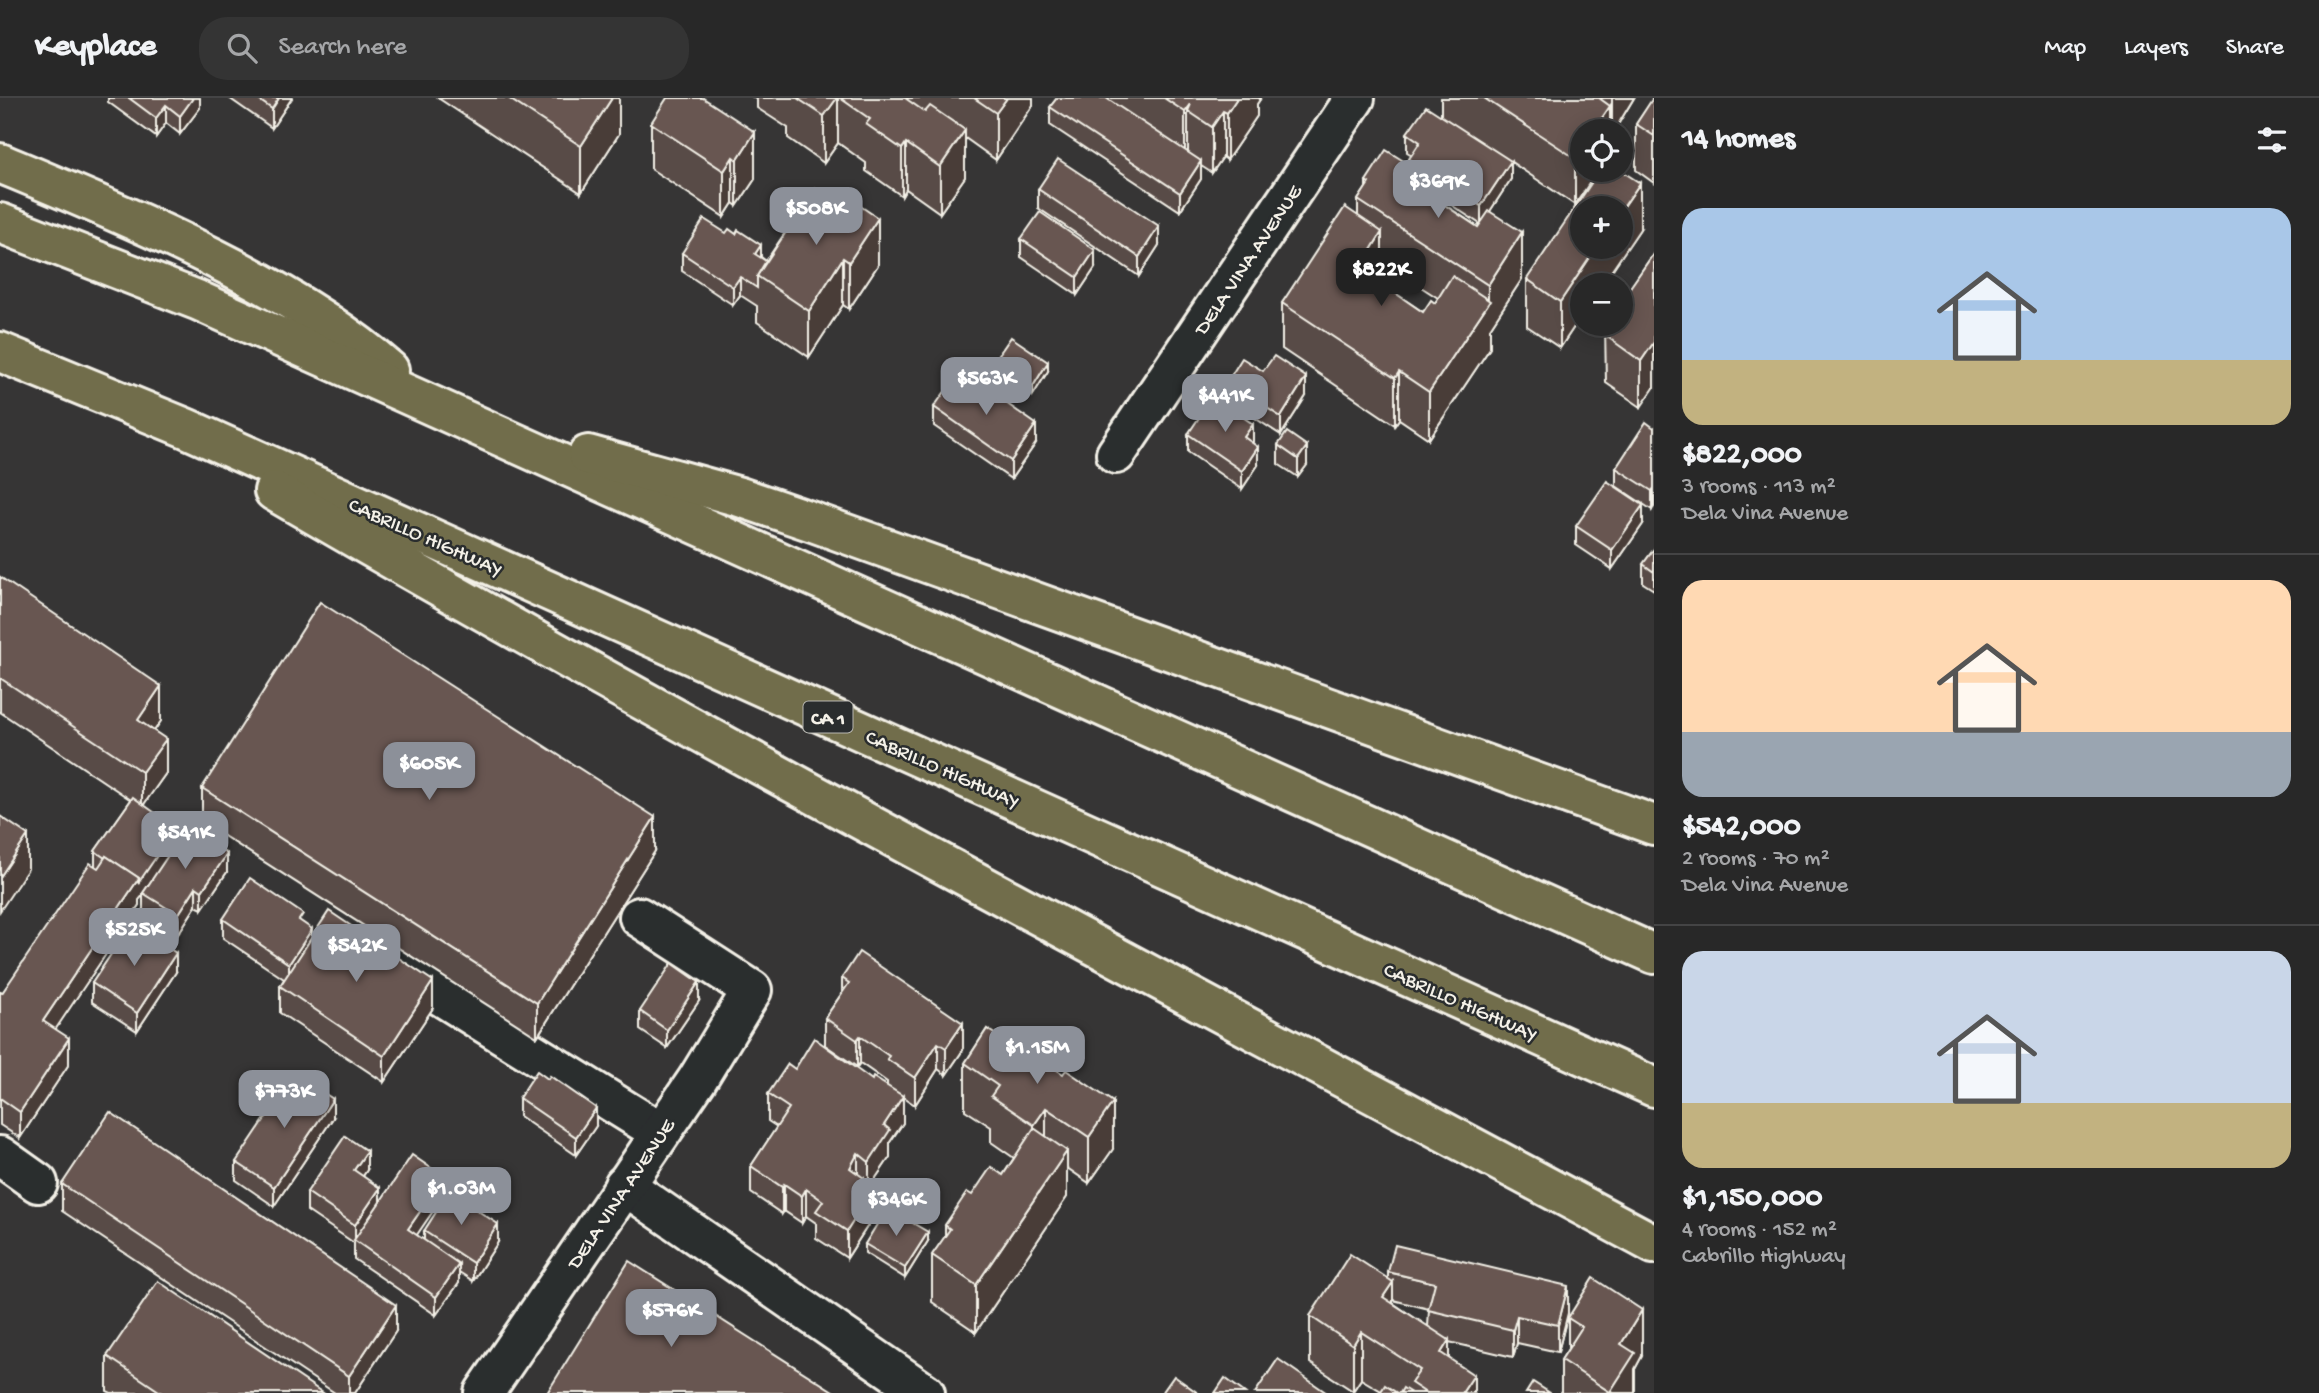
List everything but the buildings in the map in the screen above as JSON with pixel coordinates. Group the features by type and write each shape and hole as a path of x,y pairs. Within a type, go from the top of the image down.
{"highway":[{"path":"0,163 144,226 286,299 341,333 425,402"},
{"path":"0,223 134,274 425,402 1654,954"},
{"name":"CABRILLO HIGHWAY","path":"11,358 108,395 1654,1087"},
{"path":"108,395 434,584 845,811 1654,1244"},
{"path":"499,435 600,458 740,497 1654,825"}],"street":[{"name":"DELA VINA AVENUE","path":"1116,454 1355,98"},
{"name":"DELA VINA AVENUE","path":"484,1393 752,990 639,916"},
{"path":"360,946 660,1132"},
{"path":"0,1156 38,1183"},
{"path":"624,1185 925,1393"}]}
